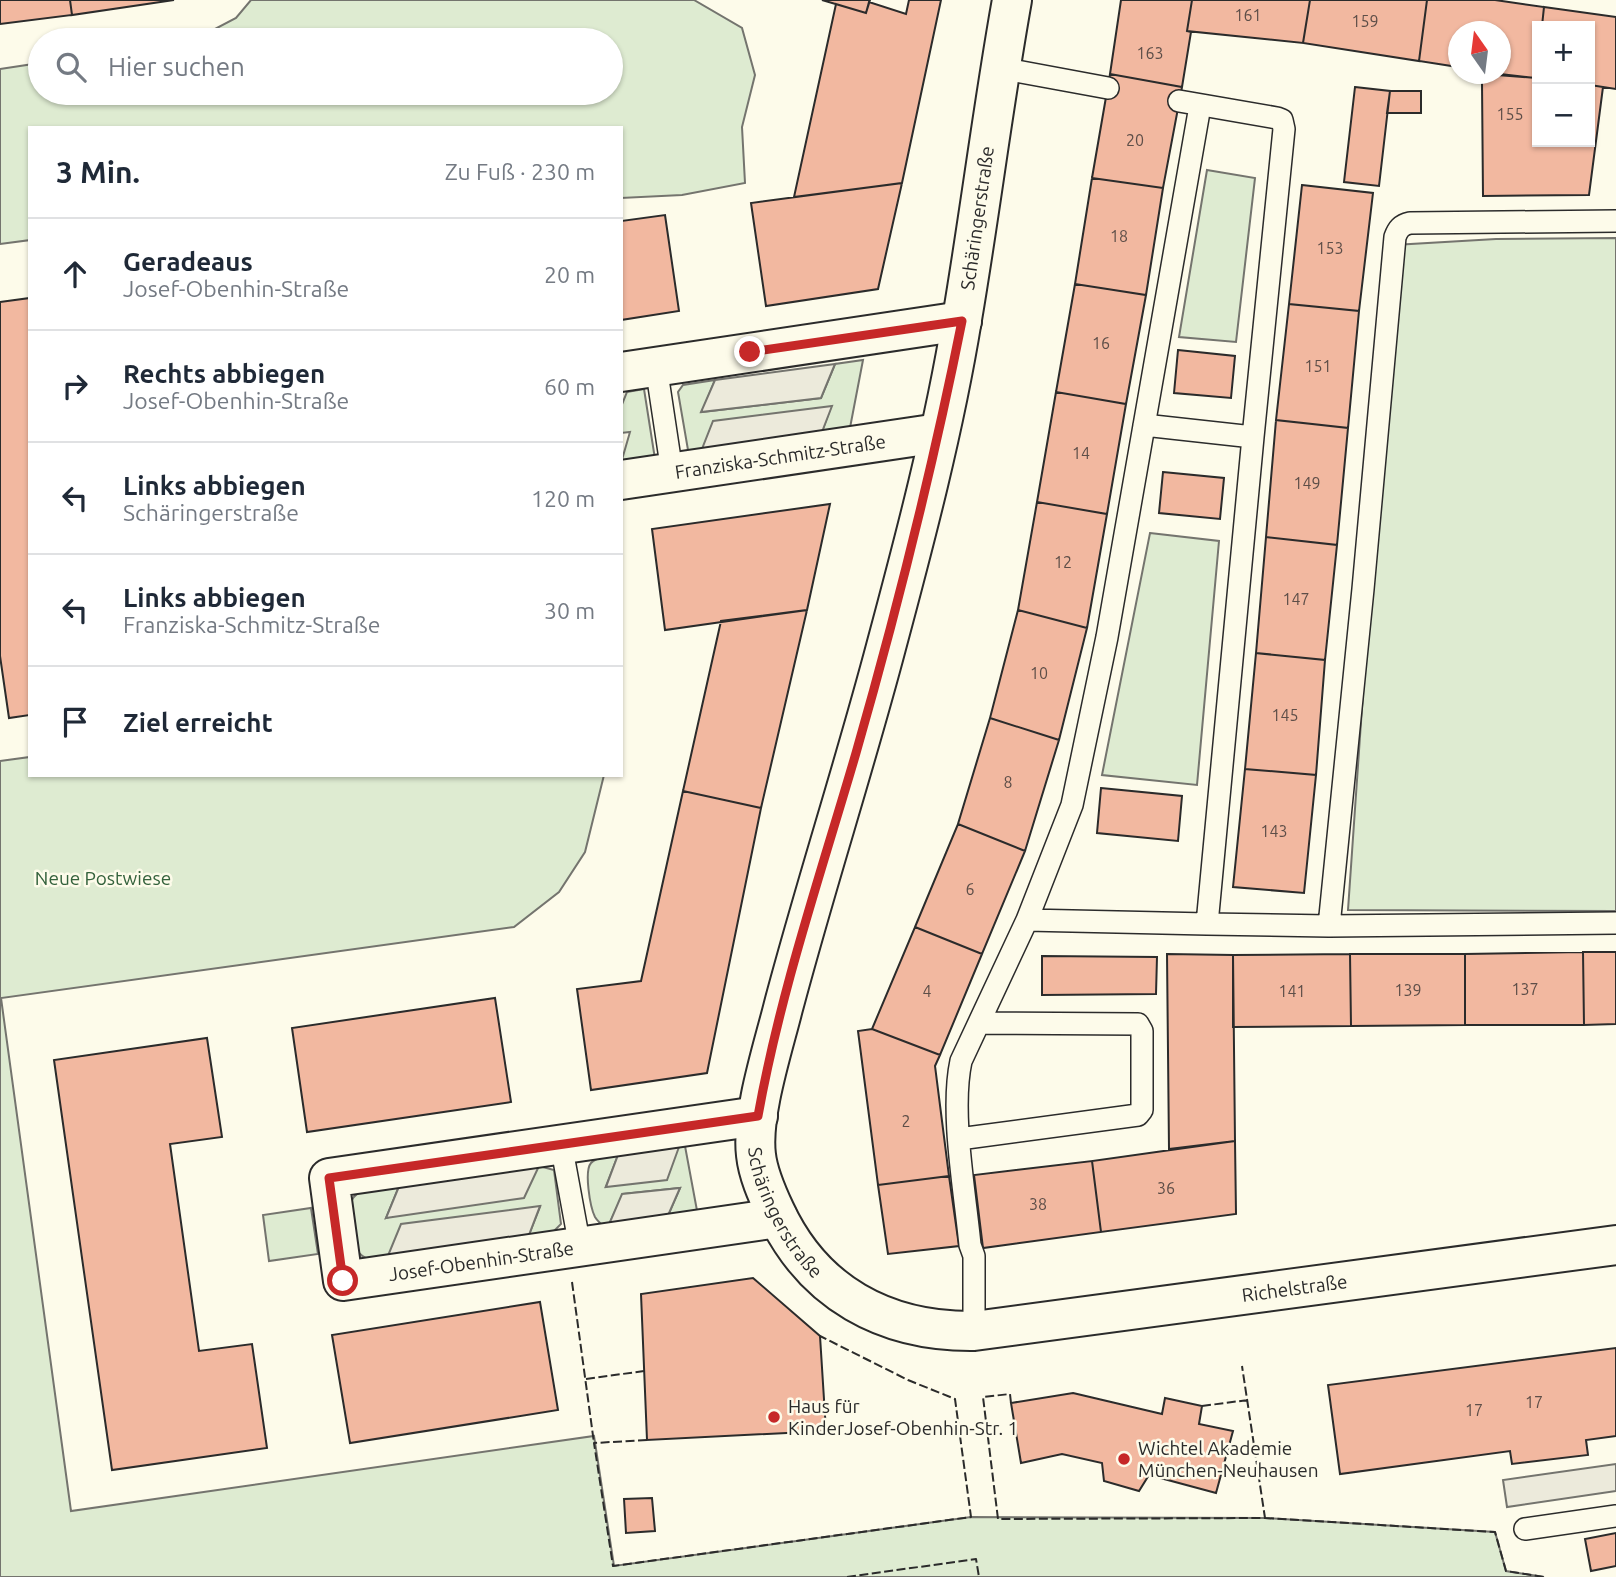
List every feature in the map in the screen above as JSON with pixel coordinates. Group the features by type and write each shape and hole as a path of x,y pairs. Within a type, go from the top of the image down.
{"street":[{"name":"Schäringerstraße","path":"974,1331 943,1332 901,1322 859,1304 825,1283 798,1253 778,1218 764,1187 755,1153 765,1078 886,649 939,433 962,321 1012,0"},
{"path":"639,369 962,321"},
{"name":"Franziska-Schmitz-Straße","path":"623,480 939,433"},
{"name":"Josef-Obenhin-Straße","path":"758,1116 329,1178 343,1281 778,1218"},
{"name":"Richelstraße","path":"974,1331 1616,1245"}],"lane":[{"path":"1000,68 1108,88"},
{"path":"974,1331 974,1256 970,1245 959,1139 957,1077 961,1061 1027,920 1072,805 1107,637 1144,425 1189,104 1277,118 1284,124 1207,924"},
{"path":"1329,926 1398,230 1410,223 1616,220"},
{"path":"639,369 672,472"},
{"path":"1144,425 1253,437"},
{"path":"1027,920 1329,926 1616,923"},
{"path":"959,1139 1138,1115 1142,1111 1142,1031 1138,1024 980,1023"},
{"path":"561,1144 580,1247"},
{"path":"1525,1529 1616,1517"}],"green space":[{"path":"251,0 694,0 742,28 755,75 742,127 745,183 682,195 623,198 623,126 28,126 28,240 0,244 0,69 28,65 28,105 623,105 623,28 217,28 236,18"},
{"path":"1207,170 1255,178 1236,342 1179,337"},
{"path":"1616,238 1616,911 1348,910 1394,245 1496,239"},
{"path":"863,360 849,433 820,437 831,407 700,454 688,450 678,392 683,385 715,380 702,412 821,398 835,364"},
{"path":"644,389 655,459 623,463 630,432 623,433 623,402 627,392"},
{"path":"1150,533 1219,541 1197,785 1102,775"},
{"name":"Neue Postwiese","path":"28,757 28,777 604,777 585,852 559,892 514,927 1,998 71,1511 594,1436 614,1566 971,1517 1265,1518 1495,1532 1506,1571 1544,1577 0,1577 0,761"},
{"path":"685,1146 698,1216 666,1220 680,1188 623,1194 607,1229 597,1220 588,1189 591,1163 600,1158 618,1155 606,1186"},
{"path":"539,1166 554,1170 561,1224 550,1235 527,1240 540,1207 379,1260 362,1256 350,1239 347,1217 349,1206 354,1197 365,1189 400,1184 386,1218"},
{"path":"311,1208 318,1254 269,1261 263,1215"}],"shaded area":[{"path":"835,364 821,398 701,412 715,380"},
{"path":"832,406 820,437 700,454 713,421"},
{"path":"679,1147 667,1180 606,1187 618,1155"},
{"path":"539,1166 524,1198 386,1218 400,1184"},
{"path":"680,1188 666,1220 607,1229 622,1194"},
{"path":"540,1206 527,1240 387,1258 401,1224"},
{"path":"1616,1464 1616,1491 1507,1507 1503,1480"}],"building":[{"path":"0,0 70,0 72,15 0,24"},
{"path":"70,0 174,0 72,15"},
{"path":"822,0 870,0 866,13"},
{"path":"909,0 941,0 902,183 794,197 836,4 866,13 869,2 906,14"},
{"path":"1121,0 1192,0 1187,31 1191,32 1182,87 1110,74"},
{"path":"1192,0 1310,0 1303,43 1187,31"},
{"path":"1310,0 1427,0 1419,61 1303,43"},
{"path":"1427,0 1495,0 1544,7 1543,21 1532,21 1532,78 1511,75 1511,21 1448,21 1448,65 1419,61"},
{"path":"1544,7 1616,17 1616,89 1595,86 1595,21 1543,21"},
{"path":"1110,74 1182,87 1163,188 1092,178"},
{"path":"1511,76 1532,78 1532,147 1595,147 1595,86 1603,87 1589,195 1483,196 1482,84 1511,84"},
{"path":"1355,87 1390,91 1379,186 1344,182"},
{"path":"1390,91 1421,91 1421,113 1387,113"},
{"path":"1092,178 1163,188 1146,295 1075,284"},
{"path":"902,183 878,289 766,306 751,203"},
{"path":"1302,185 1373,193 1359,311 1289,304"},
{"path":"665,215 679,311 623,320 623,221"},
{"path":"1075,284 1146,295 1126,404 1056,392"},
{"path":"28,298 28,715 9,718 0,656 0,302"},
{"path":"1289,304 1359,311 1348,428 1276,420"},
{"path":"1178,350 1235,356 1231,398 1174,393"},
{"path":"1056,392 1126,404 1107,514 1037,502"},
{"path":"1276,420 1348,428 1337,545 1266,537"},
{"path":"1163,472 1224,478 1220,519 1159,513"},
{"path":"1037,502 1107,514 1087,628 1018,610"},
{"path":"830,504 807,610 665,630 652,529"},
{"path":"1266,537 1337,545 1325,660 1256,653"},
{"path":"807,610 761,808 683,791 721,621"},
{"path":"1018,610 1087,628 1059,740 990,718"},
{"path":"1256,653 1325,660 1316,775 1245,769"},
{"path":"990,718 1059,740 1025,851 958,824"},
{"path":"1245,769 1316,775 1304,893 1233,887"},
{"path":"1101,788 1182,796 1178,841 1097,833"},
{"path":"683,791 761,808 707,1073 591,1090 577,989 641,981"},
{"path":"958,824 1025,851 982,954 915,927"},
{"path":"915,927 982,954 940,1055 872,1029"},
{"path":"1583,952 1616,952 1616,1024 1584,1025"},
{"path":"1583,952 1584,1025 1465,1025 1465,954"},
{"path":"1167,954 1233,955 1235,1141 1169,1149"},
{"path":"1350,954 1351,1026 1233,1027 1233,955"},
{"path":"1350,954 1465,954 1465,1025 1351,1026"},
{"path":"1042,956 1157,957 1156,994 1042,995"},
{"path":"495,998 511,1102 307,1132 292,1028"},
{"path":"872,1029 940,1055 935,1066 949,1176 878,1185 858,1031"},
{"path":"207,1038 222,1137 170,1144 199,1351 252,1344 267,1448 112,1470 54,1060"},
{"path":"1235,1141 1236,1214 1101,1232 1092,1161"},
{"path":"1092,1161 1101,1232 983,1248 974,1175"},
{"path":"949,1176 959,1246 888,1254 878,1185"},
{"path":"753,1278 820,1336 826,1431 647,1440 641,1294"},
{"path":"540,1302 558,1410 350,1443 332,1335"},
{"path":"1616,1348 1616,1436 1586,1440 1588,1455 1512,1464 1510,1451 1340,1474 1328,1385"},
{"path":"1073,1393 1162,1414 1165,1398 1202,1406 1199,1424 1233,1431 1216,1493 1149,1475 1139,1491 1104,1481 1102,1463 1062,1454 1021,1463 1011,1403"},
{"path":"652,1498 655,1531 626,1533 624,1499"},
{"path":"1616,1533 1616,1566 1591,1571 1585,1539"}],"fence":[{"path":"572,1282 594,1443"},
{"path":"647,1440 594,1443 613,1566 971,1517 955,1399 908,1380 820,1336"},
{"path":"1011,1403 1010,1394 983,1397 998,1519 1265,1518 1242,1366"},
{"path":"586,1379 644,1371"},
{"path":"1202,1406 1248,1400"},
{"path":"1265,1518 1495,1532 1506,1571 1544,1577"},
{"path":"847,1577 976,1559 979,1577"}],"place":[{"name":"Haus für KinderJosef-Obenhin-Str. 1","path":"774,1417"},
{"name":"Wichtel Akademie München-Neuhausen","path":"1124,1459"}],"route":[{"path":"343,1281 329,1178 758,1116 795,962 886,649 939,433 962,321 750,352"}]}
